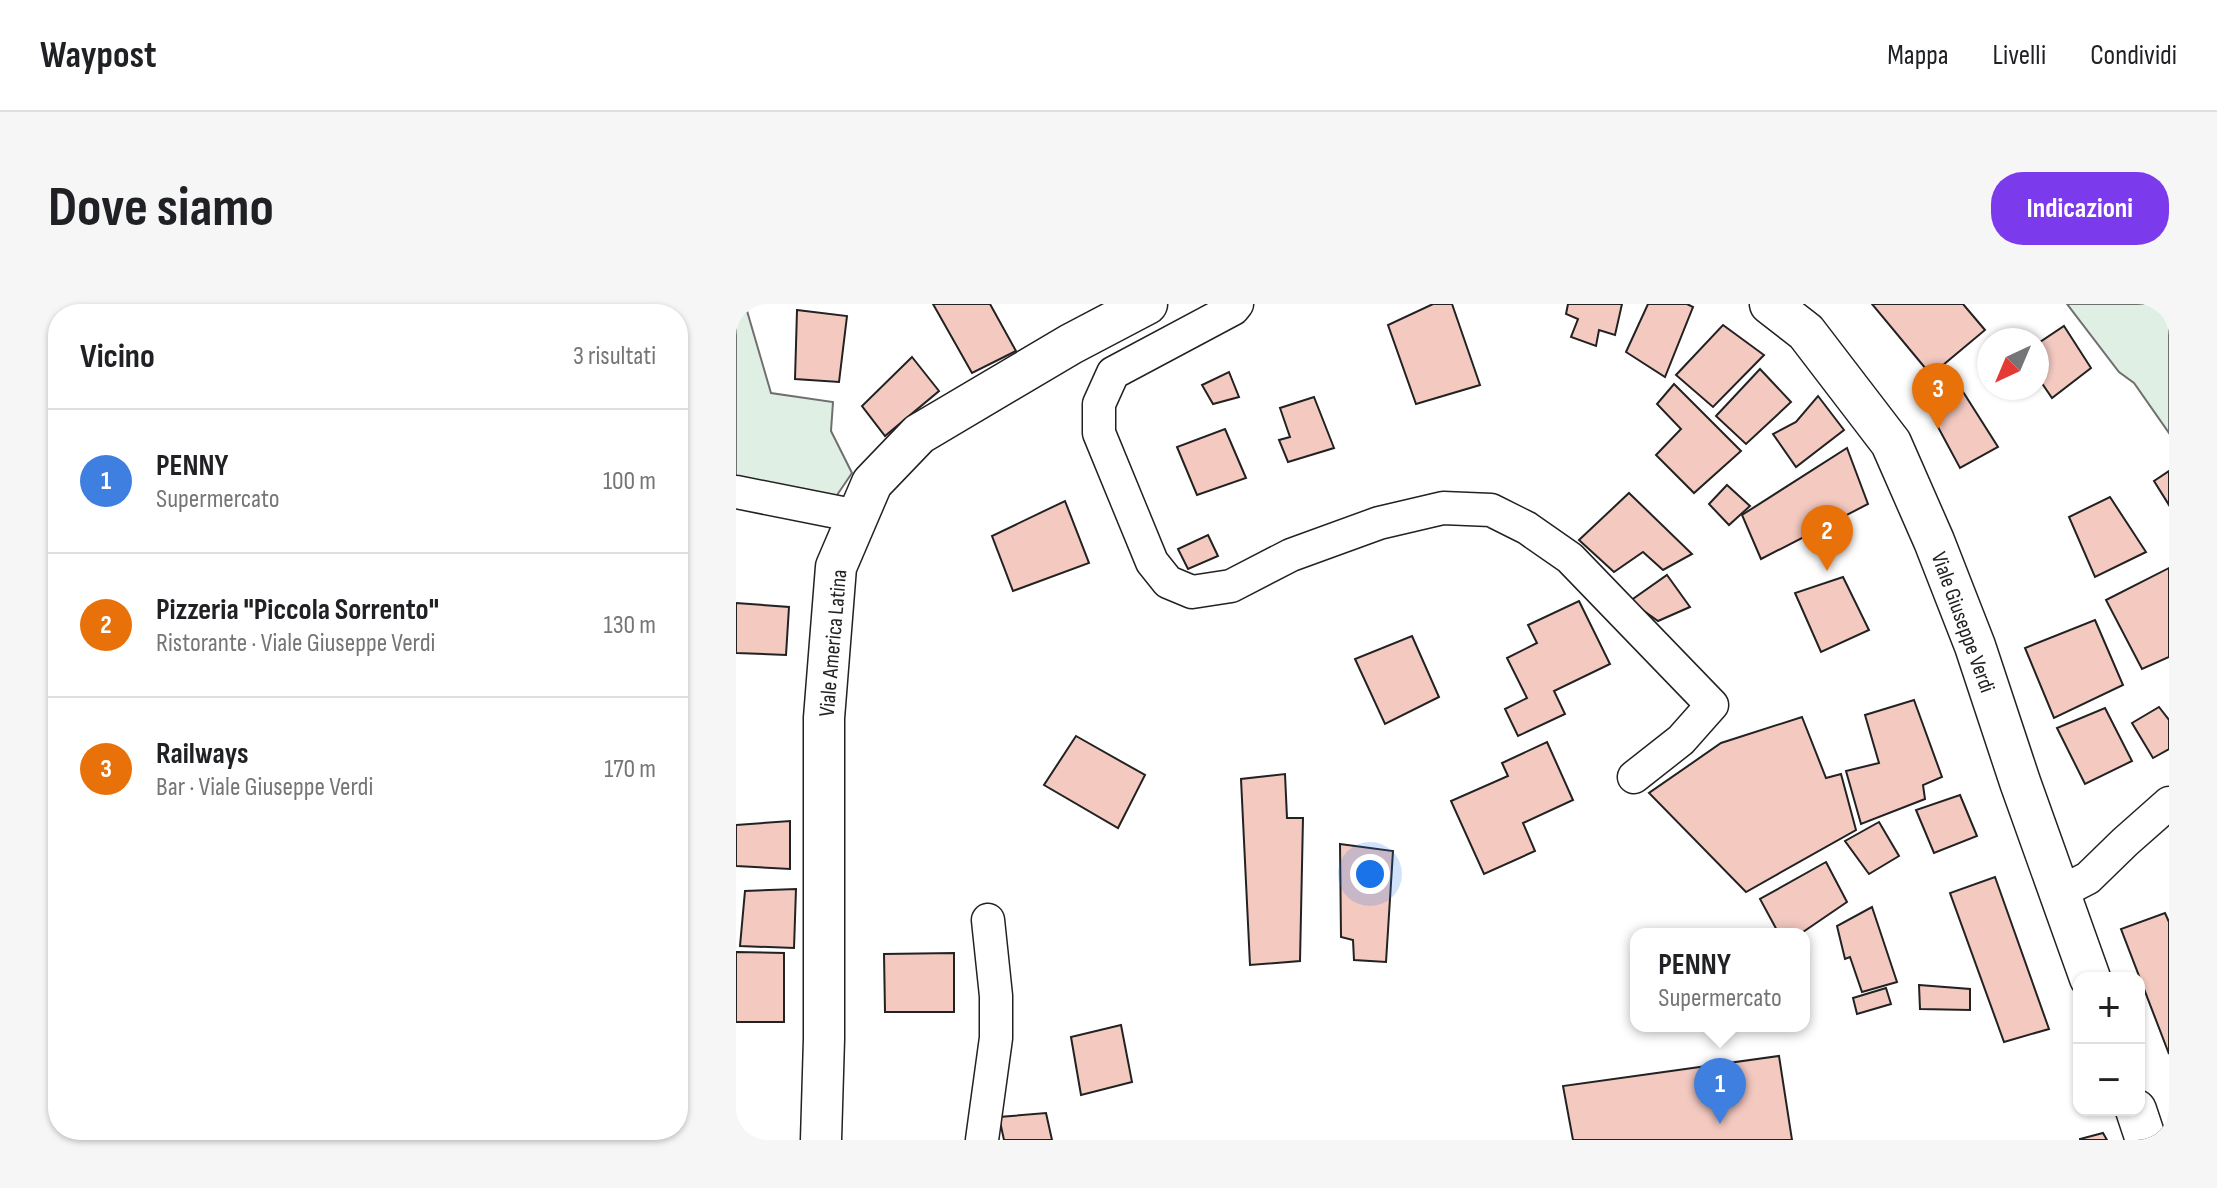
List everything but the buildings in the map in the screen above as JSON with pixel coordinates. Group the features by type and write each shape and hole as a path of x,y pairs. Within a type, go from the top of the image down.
{"main road":[{"name":"Viale America Latina","path":"821,1140 824,718 836,567 872,483 919,434 1071,344 1147,304"},
{"name":"Viale Giuseppe Verdi","path":"1770,304 1806,332 1891,443 1975,646 2088,972"},
{"path":"2138,1116 2146,1140"}],"street":[{"path":"1237,304 1233,309 1113,373 1099,404 1099,433 1152,562 1168,582 1192,592 1231,586 1291,555 1379,523 1443,508 1491,510 1527,528 1570,558 1712,705 1681,740 1634,777"},
{"path":"736,492 857,516"},
{"path":"2061,892 2088,878 2169,803"},
{"path":"982,1140 996,1038 996,996 988,920"}],"green space":[{"path":"736,304 745,304 771,393 833,402 831,431 852,473 835,498 736,479"},
{"path":"2067,304 2169,304 2169,433 2134,383 2119,372"}],"place":[{"name":"Railways","path":"1938,429"},
{"name":"Pizzeria \"Piccola Sorrento\"","path":"1827,571"},
{"name":"PENNY","path":"1720,1124"}]}
